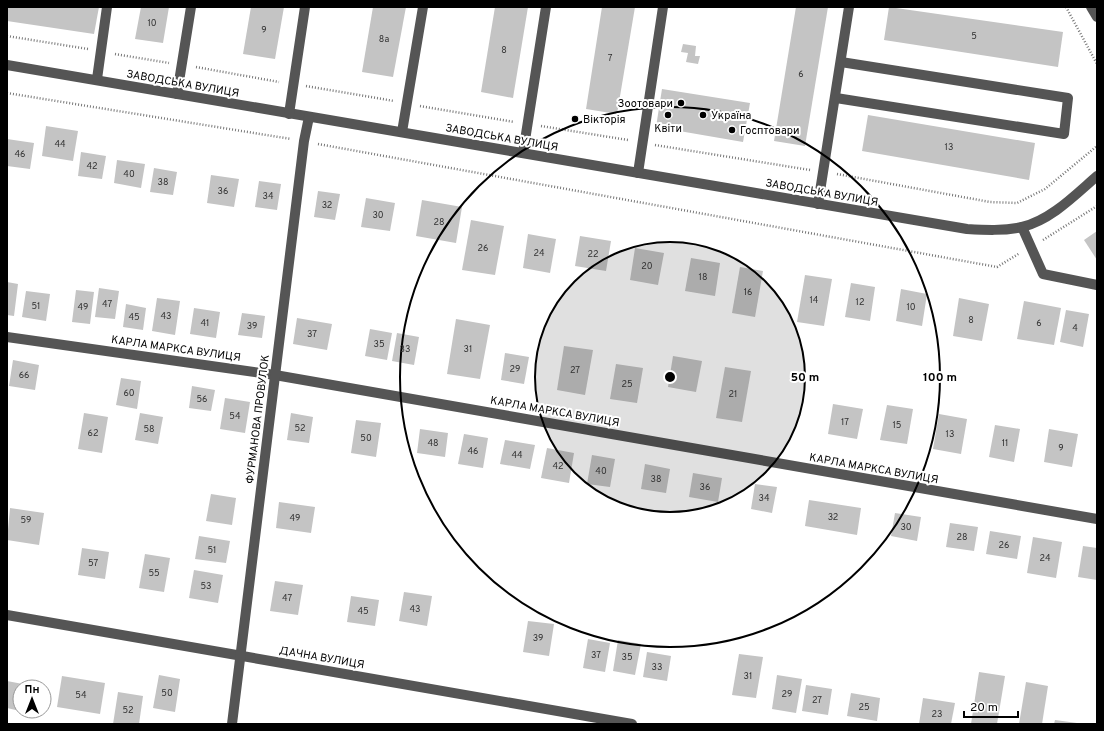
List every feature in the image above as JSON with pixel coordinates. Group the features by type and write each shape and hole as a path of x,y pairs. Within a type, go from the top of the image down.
{"street":[{"path":"97,80 107,7"},
{"path":"177,94 191,7"},
{"path":"289,114 305,7"},
{"path":"402,132 423,7"},
{"path":"523,153 546,7"},
{"path":"638,173 663,7"},
{"path":"818,204 836,98 849,7"},
{"path":"1091,7 1097,17"},
{"path":"836,98 1064,134 1068,98 841,62"},
{"name":"ЗАВОДСЬКА ВУЛИЦЯ","path":"7,65 967,229 994,230 1022,227 1041,220 1061,207 1097,176"},
{"name":"ФУРМАНОВА ПРОВУЛОК","path":"232,724 304,141 309,117"},
{"path":"1022,227 1043,274 1097,285"},
{"name":"КАРЛА МАРКСА ВУЛИЦЯ","path":"7,337 275,374 1097,519"},
{"name":"ДАЧНА ВУЛИЦЯ","path":"7,615 632,724"}],"path":[{"path":"1066,7 1097,64"},
{"path":"7,36 407,104 823,172 990,202 1017,203 1045,189 1097,146"},
{"path":"7,93 304,141 997,267 1097,206"}],"building":[{"path":"7,7 99,7 94,34 7,21"},
{"path":"141,7 169,7 163,43 135,39"},
{"path":"251,7 284,7 275,59 243,54"},
{"path":"373,7 406,7 393,77 362,72"},
{"path":"495,7 528,7 513,98 481,92"},
{"path":"602,7 635,7 617,114 586,109"},
{"path":"796,7 828,7 805,146 774,141"},
{"path":"889,7 1063,32 1058,67 884,40"},
{"path":"683,44 696,46 695,56 700,56 698,64 686,62 688,53 681,52"},
{"name":"Україна","path":"662,89 750,103 743,142 656,127"},
{"path":"868,115 1035,143 1029,180 862,151"},
{"path":"46,126 78,131 73,161 42,156"},
{"path":"7,139 34,143 30,169 7,166"},
{"path":"81,152 106,156 102,179 78,176"},
{"path":"117,160 145,164 141,188 114,183"},
{"path":"154,168 177,172 173,195 150,192"},
{"path":"211,175 239,179 234,207 207,203"},
{"path":"259,181 281,184 277,210 255,207"},
{"path":"318,191 340,194 335,220 314,217"},
{"path":"366,198 395,203 390,231 361,227"},
{"path":"422,200 462,207 456,243 416,236"},
{"path":"471,220 504,226 495,275 462,270"},
{"path":"1097,231 1097,260 1084,240"},
{"path":"528,234 556,239 550,273 523,268"},
{"path":"580,236 611,241 606,271 575,266"},
{"path":"635,248 664,253 658,285 630,280"},
{"path":"691,258 720,263 715,296 685,291"},
{"path":"740,267 763,271 755,317 732,313"},
{"path":"805,275 832,279 824,326 797,322"},
{"path":"7,282 18,284 14,316 7,315"},
{"path":"851,283 875,287 870,321 845,317"},
{"path":"99,288 119,291 115,319 95,317"},
{"path":"901,289 927,294 922,326 896,321"},
{"path":"76,290 94,292 90,324 72,322"},
{"path":"26,291 50,294 46,321 22,317"},
{"path":"157,298 180,301 175,335 152,331"},
{"path":"959,298 989,304 982,341 953,336"},
{"path":"1024,301 1061,308 1054,345 1017,339"},
{"path":"126,304 146,308 143,330 123,327"},
{"path":"194,308 220,312 216,338 190,334"},
{"path":"1066,310 1089,314 1083,347 1060,342"},
{"path":"242,313 265,316 262,338 238,335"},
{"path":"297,318 332,324 327,350 293,344"},
{"path":"456,319 490,325 480,379 447,374"},
{"path":"370,329 392,333 387,360 365,356"},
{"path":"397,333 419,337 414,365 392,361"},
{"path":"564,346 593,350 585,395 557,390"},
{"path":"505,353 529,357 524,384 501,380"},
{"path":"673,356 702,361 696,392 668,387"},
{"path":"13,360 39,365 35,390 9,386"},
{"path":"616,364 643,368 637,403 610,399"},
{"path":"725,367 751,371 742,422 716,418"},
{"path":"121,378 141,381 137,409 116,405"},
{"path":"192,386 215,390 211,411 189,408"},
{"path":"225,398 250,402 245,433 220,429"},
{"path":"833,404 863,409 857,439 828,434"},
{"path":"887,405 913,409 907,444 880,440"},
{"path":"84,413 108,417 102,453 78,449"},
{"path":"140,413 163,417 158,444 135,440"},
{"path":"291,413 313,417 309,443 287,440"},
{"path":"939,414 967,419 961,454 933,449"},
{"path":"356,420 381,423 376,457 351,453"},
{"path":"995,425 1020,429 1014,462 989,457"},
{"path":"420,429 448,433 445,457 417,453"},
{"path":"1049,429 1078,434 1072,467 1044,462"},
{"path":"464,434 488,438 483,468 458,464"},
{"path":"505,440 535,445 530,469 500,464"},
{"path":"547,448 574,453 569,483 541,478"},
{"path":"592,455 615,459 610,487 587,484"},
{"path":"645,464 670,469 666,493 641,489"},
{"path":"693,473 722,478 718,502 689,497"},
{"path":"755,484 777,487 772,513 751,509"},
{"path":"211,494 236,498 232,525 206,521"},
{"path":"809,500 861,508 857,535 805,526"},
{"path":"279,502 315,507 311,533 276,528"},
{"path":"10,508 44,513 39,545 7,540"},
{"path":"895,513 921,517 917,541 891,536"},
{"path":"950,523 978,527 974,551 946,547"},
{"path":"990,531 1021,536 1017,559 986,554"},
{"path":"199,536 230,541 226,563 195,559"},
{"path":"1033,537 1062,542 1056,578 1027,573"},
{"path":"1083,546 1097,548 1097,580 1078,577"},
{"path":"82,548 109,552 105,579 78,575"},
{"path":"145,554 170,558 164,592 139,588"},
{"path":"194,570 223,575 218,603 189,598"},
{"path":"275,581 303,585 298,615 270,611"},
{"path":"404,592 432,596 427,626 399,621"},
{"path":"351,596 379,600 375,626 347,622"},
{"path":"528,621 554,624 549,656 523,652"},
{"path":"588,639 610,643 605,672 583,668"},
{"path":"618,640 641,644 635,675 613,671"},
{"path":"647,652 671,656 667,681 643,677"},
{"path":"739,654 763,657 756,698 732,695"},
{"path":"979,672 1005,676 997,724 971,724"},
{"path":"159,675 180,679 175,712 153,708"},
{"path":"777,675 802,679 796,713 772,709"},
{"path":"62,676 105,683 100,714 57,707"},
{"path":"7,681 12,682 12,709 7,708"},
{"path":"1026,682 1048,686 1042,724 1019,724"},
{"path":"806,685 832,689 828,715 802,711"},
{"path":"118,692 143,696 139,724 113,724"},
{"path":"851,693 880,698 877,721 847,716"},
{"path":"923,698 955,703 951,724 919,724"},
{"path":"1055,720 1077,723 1077,724 1054,724"}],"place":[{"name":"Зоотовари","path":"681,103"},
{"name":"Квіти","path":"668,115"},
{"name":"Україна","path":"703,115"},
{"name":"Вікторія","path":"575,119"},
{"name":"Госптовари","path":"732,130"}]}
